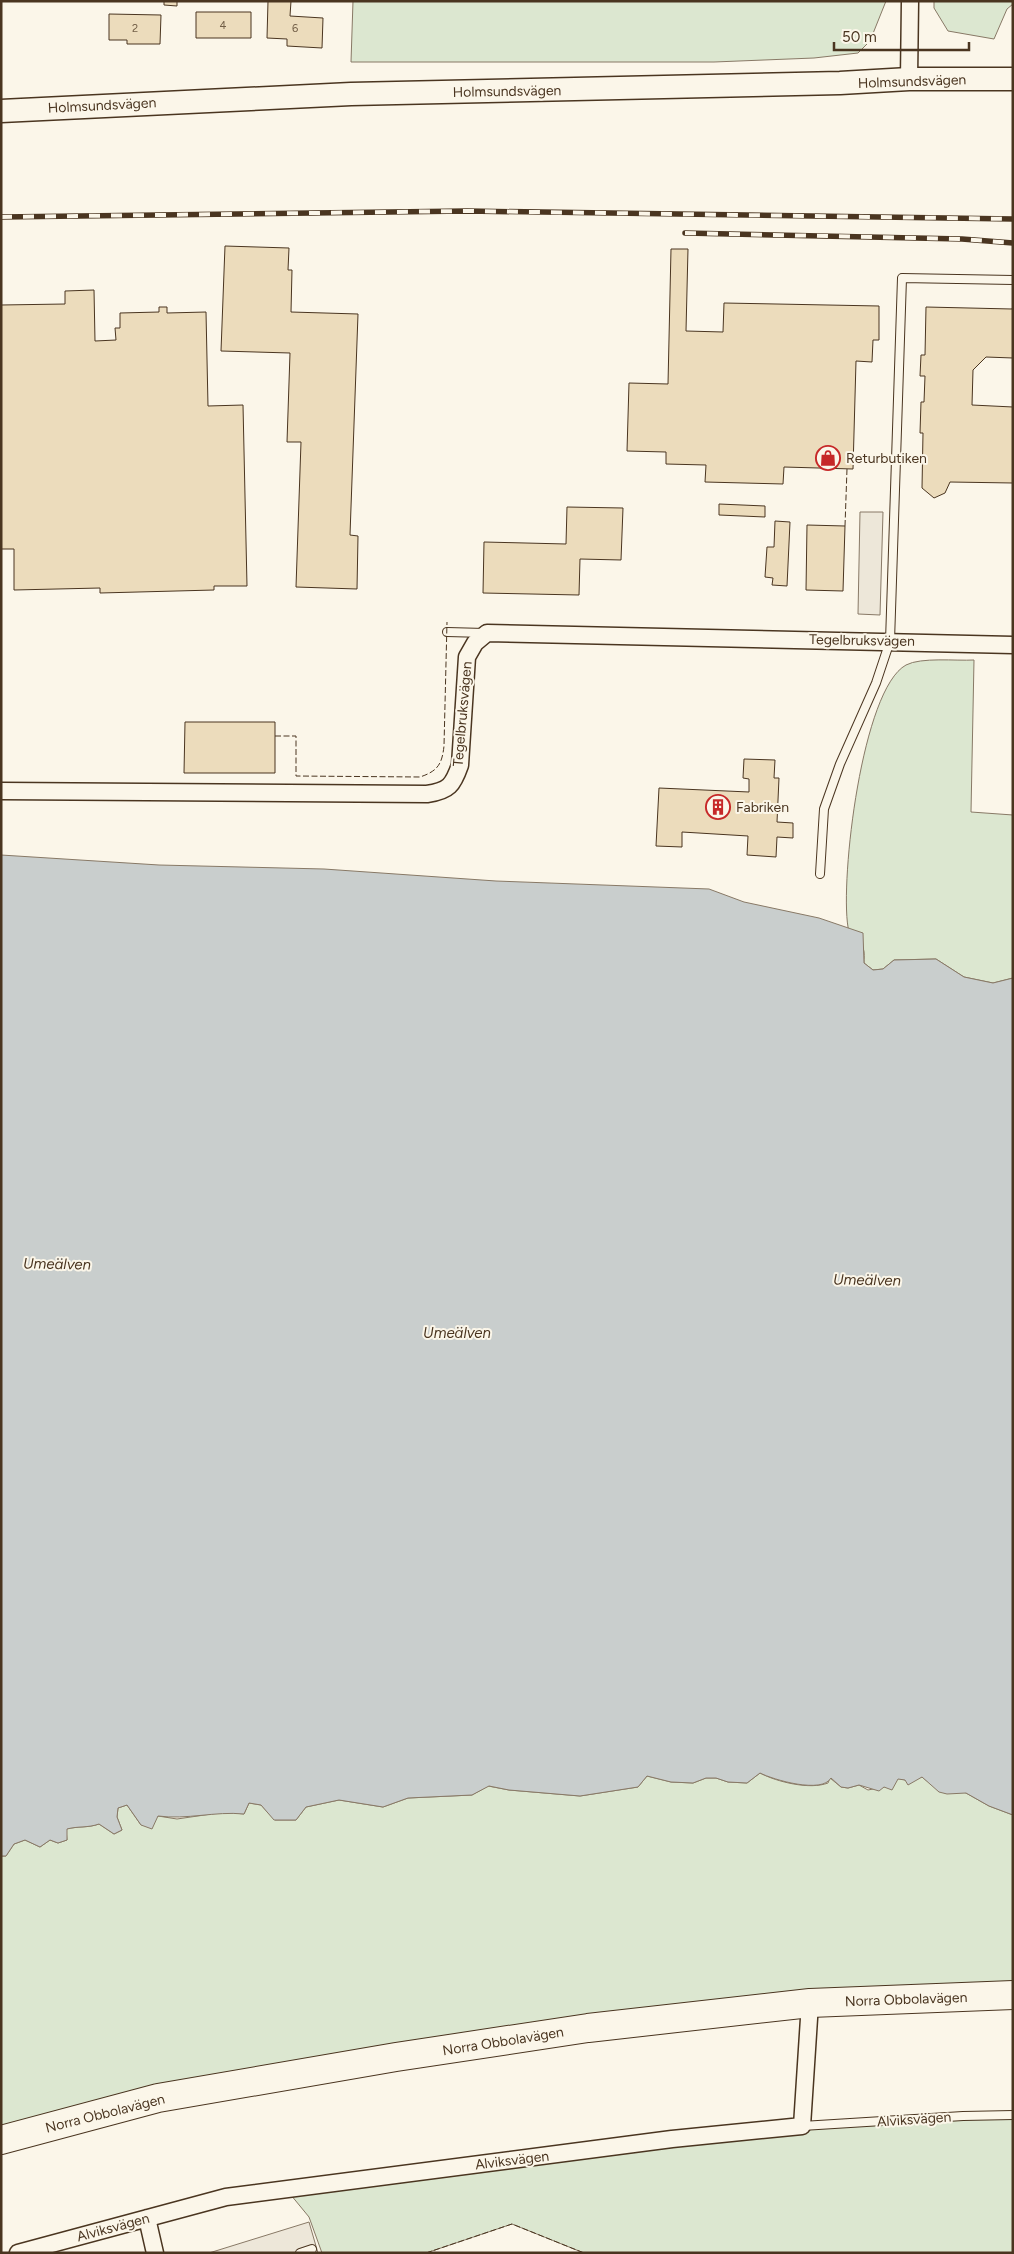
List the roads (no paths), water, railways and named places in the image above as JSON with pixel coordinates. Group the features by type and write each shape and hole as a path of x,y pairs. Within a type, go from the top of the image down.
{"highway":[{"name":"Norra Obbolavägen","path":"1,2140 158,2098 396,2057 588,2028 810,2003 1013,1996"}],"main road":[{"name":"Holmsundsvägen","path":"1,110 351,94 840,83 909,79 1013,79"}],"street":[{"path":"909,79 910,1"},
{"name":"Tegelbruksvägen","path":"1,791 427,794 443,792 454,781 460,765 466,657 475,643 487,633 1013,645"},
{"path":"802,2126 810,2003"},
{"name":"Alviksvägen","path":"18,2253 226,2197 672,2138 802,2126"},
{"path":"147,2218 155,2253"}],"lane":[{"path":"820,874 824,809 840,764 876,683 890,641 902,278 1013,280"},
{"path":"447,632 487,633"},
{"name":"Alviksvägen","path":"802,2126 963,2116 1013,2115"},
{"path":"300,2253 312,2249"}],"water":[{"name":"Umeälven","path":"1,855 159,865 324,869 496,881 709,889 744,902 819,918 863,933 864,963 873,970 883,969 894,960 936,959 964,977 993,983 1013,978 1013,1815 989,1806 966,1793 947,1794 939,1792 922,1777 908,1785 905,1780 898,1779 892,1790 884,1787 879,1791 859,1785 848,1788 841,1787 831,1778 826,1783 808,1785 786,1782 760,1773 747,1783 728,1782 716,1778 706,1778 693,1783 671,1782 647,1776 638,1787 580,1796 509,1790 489,1786 472,1795 408,1798 383,1807 339,1800 306,1807 296,1820 274,1820 261,1805 249,1803 244,1814 233,1813 180,1817 158,1816 152,1829 141,1825 127,1805 118,1808 117,1817 122,1830 114,1834 99,1824 71,1828 67,1829 67,1840 58,1843 50,1840 40,1847 25,1840 14,1844 6,1856 1,1856"}],"railway":[{"path":"1,217 467,211 1013,219"},
{"path":"685,233 962,239 1013,243"}],"place":[{"name":"Returbutiken","path":"828,458"},
{"name":"Fabriken","path":"718,807"}]}
